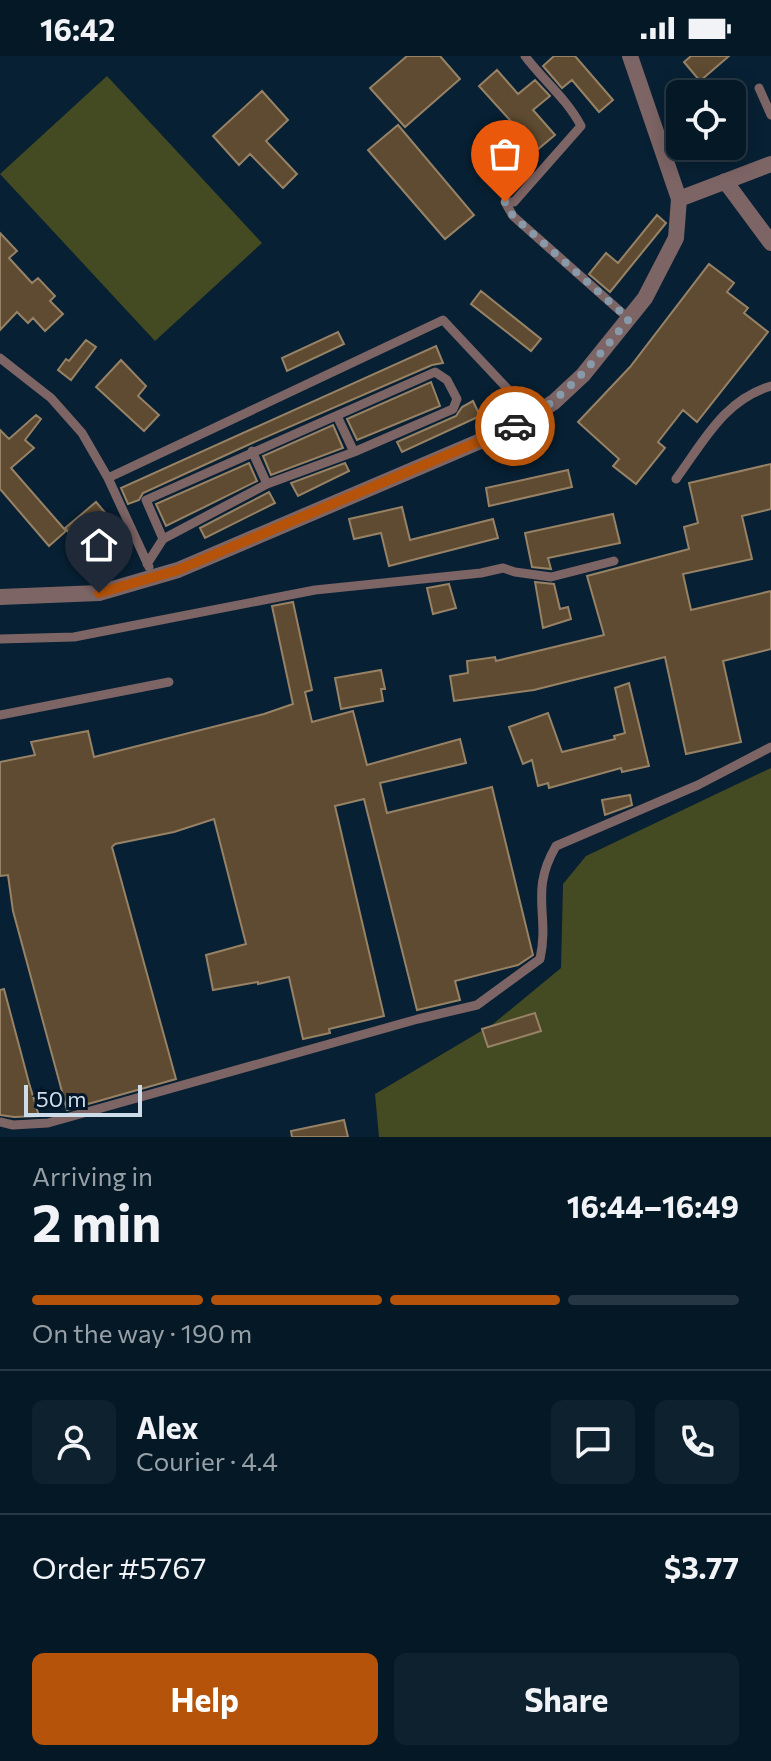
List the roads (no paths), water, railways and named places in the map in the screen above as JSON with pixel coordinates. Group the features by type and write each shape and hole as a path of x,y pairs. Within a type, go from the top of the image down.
{"street":[{"path":"0,597 99,593 151,571 193,564 518,425 554,402 583,375 645,298 676,238 679,199 630,56"},
{"path":"679,199 770,165"},
{"path":"725,181 771,243"}],"lane":[{"path":"525,56 540,77 571,107 581,126 514,202 505,202 524,227 629,319"},
{"path":"759,88 771,115"},
{"path":"108,478 443,320 533,416"},
{"path":"0,358 51,398 82,433 108,478 151,571"},
{"path":"151,571 163,539 267,484 354,452 453,409 457,399 447,380 435,372 146,500 163,539"},
{"path":"676,479 728,409 750,392 771,386"},
{"path":"337,416 354,452"},
{"path":"252,451 267,484"},
{"path":"0,639 74,637 315,590 481,573 503,568 551,577 614,561"},
{"path":"0,715 169,682"},
{"path":"0,1122 13,1125 48,1123 477,1005 540,959 544,940 540,887 545,864 556,846 698,785 771,747"}]}
